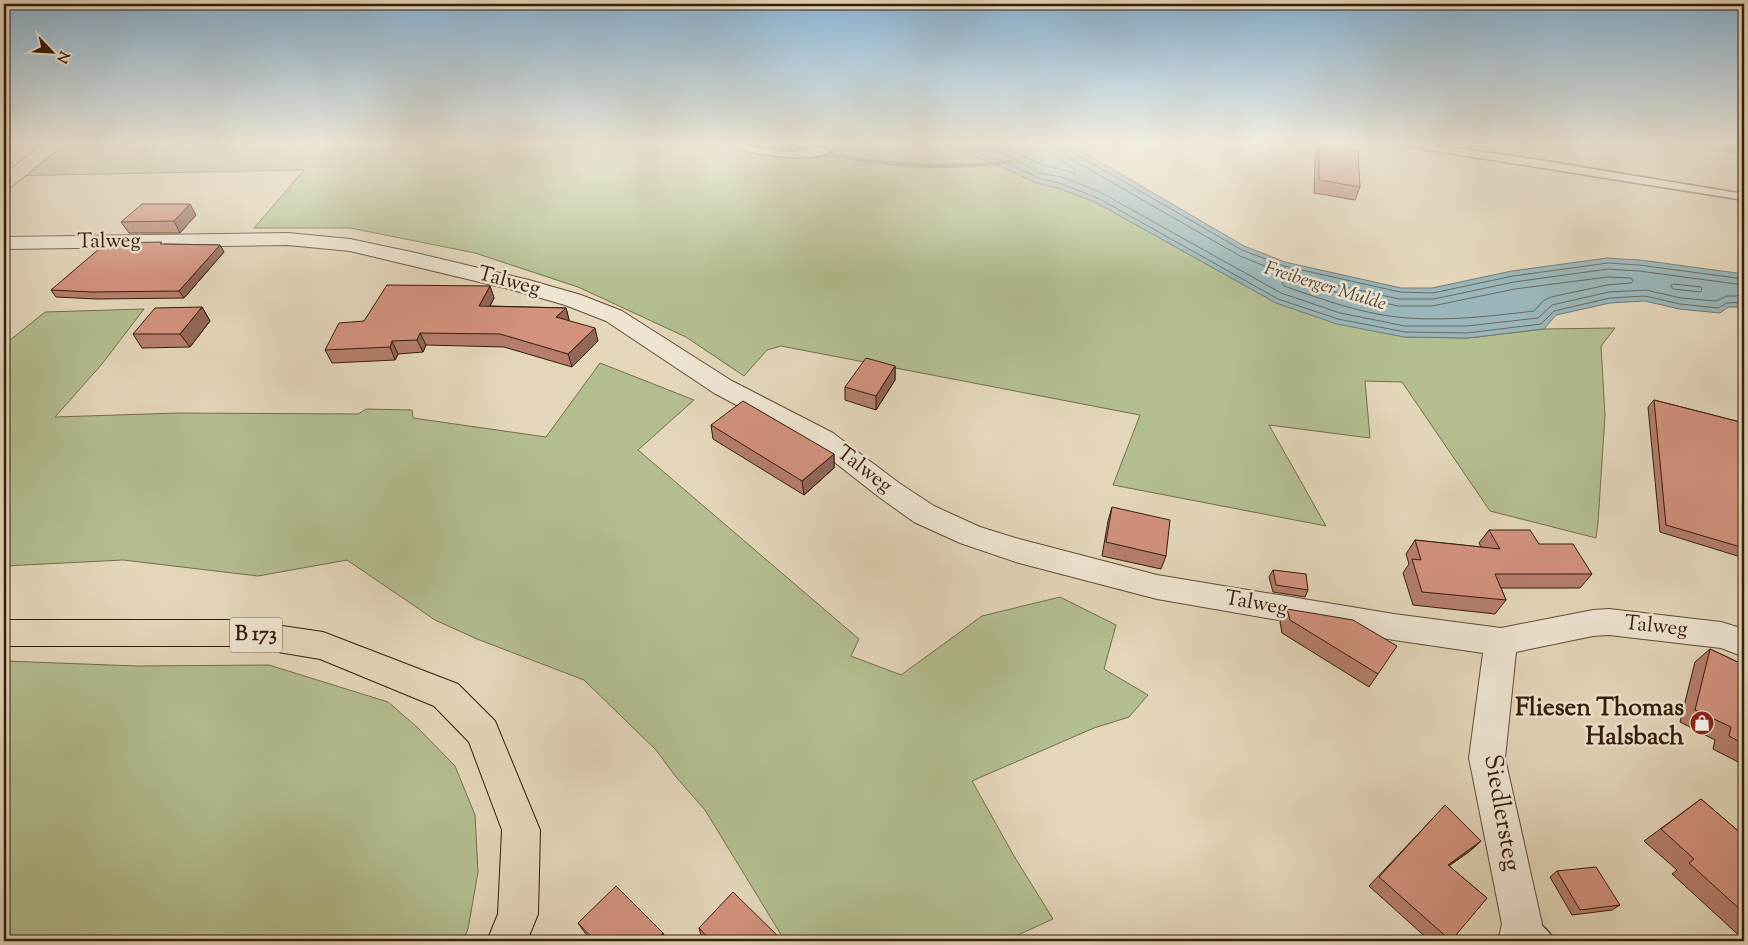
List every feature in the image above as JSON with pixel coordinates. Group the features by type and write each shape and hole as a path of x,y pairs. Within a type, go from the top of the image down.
{"main road":[{"name":"B 173","path":"4,633 242,632 323,646 446,695 483,732 521,830 518,914 507,941"}],"street":[{"name":"Talweg","path":"4,243 288,239 350,245 521,284 573,300 614,316 723,387 824,440 924,514 970,536 1156,587 1394,627 1500,642 1593,623 1610,622 1721,635 1744,643"},
{"name":"Siedlersteg","path":"1500,642 1487,758 1528,935"}],"lane":[{"path":"1690,188 1744,197"}],"green space":[{"path":"288,188 1058,188 1095,202 1188,253 1404,337 1468,338 1544,329 1615,328 1601,346 1605,415 1596,538 1490,511 1402,382 1365,381 1370,438 1269,425 1326,526 1113,485 1140,415 781,346 767,350 744,376 686,337 578,287 475,253 350,228 254,228"},
{"path":"144,309 102,364 55,417 179,413 358,414 366,409 412,410 413,418 546,437 600,363 694,400 638,450 859,639 851,656 901,675 982,616 1060,597 1116,625 1104,669 1148,695 1129,717 1094,728 972,781 1014,856 1053,919 1009,939 1010,941 785,941 705,810 676,777 656,750 584,680 477,639 435,620 347,560 258,576 123,560 4,566 4,345 45,312"},
{"path":"4,661 137,666 269,665 388,702 417,727 455,766 475,815 478,872 468,929 463,941 4,941"}],"water":[{"name":"Freiberger Mulde","path":"1058,188 1145,188 1244,246 1285,262 1401,288 1432,288 1512,271 1607,258 1640,260 1744,274 1744,307 1728,307 1720,313 1679,309 1645,301 1610,303 1556,315 1544,329 1468,338 1404,337 1337,324 1276,303 1095,202"}],"building":[{"path":"142,204 190,204 174,221 121,222"},
{"path":"162,242 160,244 220,245 179,291 92,292 51,290 106,243"},
{"path":"387,285 490,286 479,306 566,308 556,317 595,328 568,354 500,334 420,333 417,340 392,341 390,347 325,350 339,323 364,321"},
{"path":"202,307 180,334 133,334 155,308"},
{"path":"866,358 895,366 876,396 845,387"},
{"path":"1654,400 1744,423 1744,548 1666,525"},
{"path":"743,401 834,454 802,481 711,425"},
{"path":"1112,507 1170,520 1166,556 1106,542"},
{"path":"1489,530 1530,530 1539,544 1573,544 1592,574 1495,574 1506,600 1422,592 1412,559 1421,560 1415,540 1500,549"},
{"path":"1273,570 1306,574 1308,590 1276,585"},
{"path":"1287,609 1353,620 1397,646 1378,674 1290,620"},
{"path":"1710,649 1744,665 1744,744 1729,736 1731,727 1695,710"},
{"path":"1701,799 1744,836 1744,913 1689,863 1694,859 1661,829"},
{"path":"1445,805 1481,841 1448,865 1487,898 1451,941 1379,877"},
{"path":"1596,867 1620,905 1580,910 1557,871"},
{"path":"616,886 663,933 656,941 595,941 578,923"},
{"path":"733,892 783,941 711,941 699,928"}],"place":[{"name":"Fliesen Thomas Halsbach","path":"1702,723"}]}
